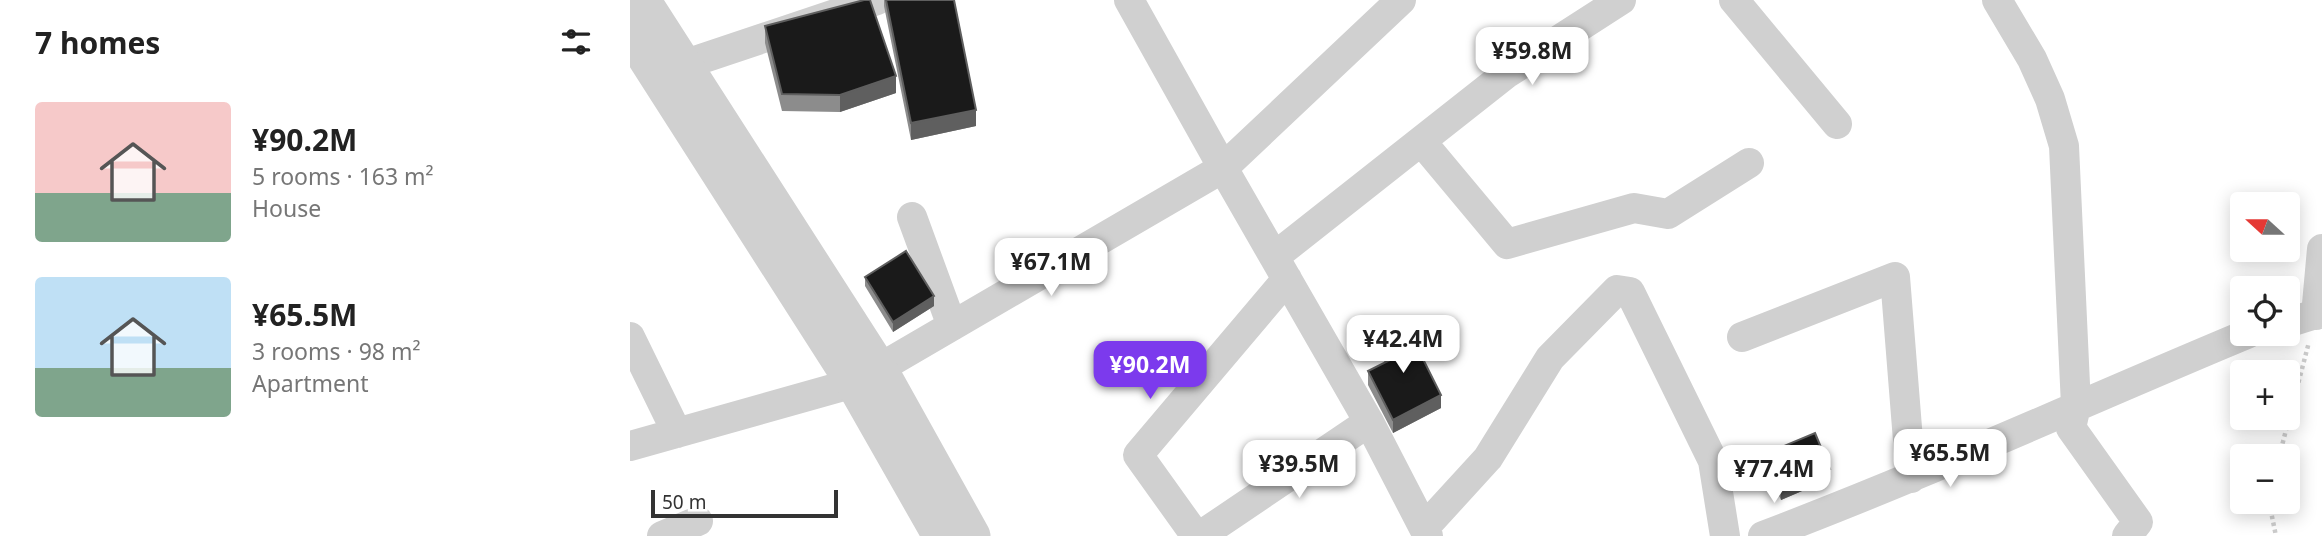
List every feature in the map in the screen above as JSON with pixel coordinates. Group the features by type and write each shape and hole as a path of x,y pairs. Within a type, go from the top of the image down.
{"street":[{"path":"642,0 656,72"},
{"path":"656,72 877,0"},
{"path":"1129,0 1369,422 1426,532 1488,457 1550,358 1617,290 1630,292 1713,461 1725,536"},
{"path":"630,446 866,376 1223,169 1401,0"},
{"path":"1369,422 1198,536 1138,455 1280,268 1421,141 1506,74 1621,0"},
{"path":"1734,0 1837,124"},
{"path":"1997,0 2032,59 2050,99 2064,146 2076,406 2071,428 2140,531"},
{"path":"630,33 866,376 972,536"},
{"path":"1421,141 1507,244 1634,208 1668,214 1749,163"},
{"path":"912,217 952,326"},
{"path":"2300,319 2319,314 2322,249"},
{"path":"1742,337 1895,277 1910,478"},
{"path":"630,337 677,433"},
{"path":"1763,536 1804,529 1910,478 2230,342"},
{"path":"866,376 941,536"},
{"path":"662,536 698,521"}],"path":[{"path":"2283,444 2319,314"},
{"path":"2271,514 2276,536"}],"building":[{"path":"870,0 896,76 840,95 782,94 765,26"},
{"path":"886,0 954,0 976,110 911,123"},
{"path":"906,251 934,296 893,322 865,277"},
{"path":"1405,323 1441,395 1393,420 1368,371 1390,360 1379,337"},
{"path":"1815,433 1830,469 1781,491 1765,454"}]}
